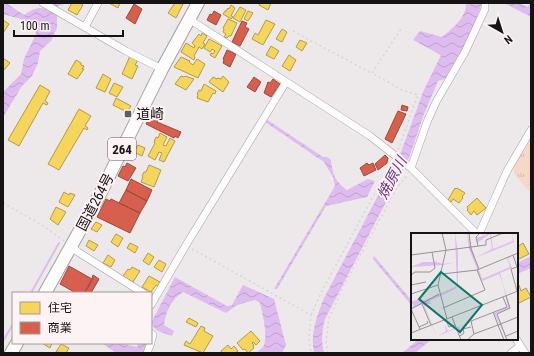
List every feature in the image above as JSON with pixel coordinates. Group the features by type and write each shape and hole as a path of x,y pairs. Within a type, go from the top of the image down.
{"highway":[{"name":"国道264号","path":"46,292 98,196 189,19 195,4"},
{"path":"11,353 16,344"}],"street":[{"path":"44,3 126,51 162,69"},
{"path":"85,27 98,3"},
{"path":"411,168 427,122 436,102 465,52 485,8 485,3"},
{"path":"189,19 370,136 411,168 477,233"},
{"path":"152,301 286,82"},
{"path":"478,233 507,171 531,130"},
{"path":"71,246 141,292"},
{"path":"511,353 518,342 525,353"}],"path":[{"path":"372,73 401,29"},
{"path":"294,31 402,90 418,95 400,148 321,293 311,315 309,338 311,353"},
{"path":"328,353 326,330 329,318 395,191 411,168"},
{"path":"3,203 42,225 71,246"},
{"path":"186,245 311,315"}],"green space":[{"path":"531,134 531,190 529,191 514,174 513,165"}],"water":[{"path":"3,3 6,3 24,15 37,8 51,10 55,3 67,3 58,6 55,13 57,16 57,28 51,41 40,51 38,63 32,76 22,86 3,118 3,92 21,74 24,59 36,34 35,28 24,20 3,14"},
{"name":"焼原川","path":"466,3 482,4 466,44 455,61 447,78 438,81 424,114 409,158 325,319 322,336 324,353 314,353 314,332 324,298 401,152 423,92 441,55 413,40 420,31 442,37 461,18 466,8"},
{"path":"504,3 520,3 527,7 531,3 531,17"},
{"path":"266,119 323,157 327,157 331,160 335,177 347,190 368,179 375,181 367,197 326,206 277,289 274,289 335,186 333,177 324,162 265,122"},
{"path":"374,256 411,300 411,305 373,259"},
{"path":"531,256 531,268 518,274 518,262"},
{"path":"175,277 227,306 232,305 243,285 274,299 286,345 282,353 256,353 263,347 265,338 260,303 255,300 237,305 226,313 183,292 172,302 165,320 164,325 174,331 172,336 156,330 152,321"},
{"path":"418,340 431,340 415,353 402,353"},
{"path":"103,344 124,344 137,347 138,344 148,344 144,353 116,353"}],"building: 住宅":[{"path":"72,3 80,3 83,5 77,15 68,10"},
{"path":"109,3 120,3 118,8"},
{"path":"175,3 183,4 176,18 168,13"},
{"path":"260,3 271,3 268,10 259,5"},
{"path":"231,5 235,8 231,19 223,14"},
{"path":"240,7 246,10 240,22 233,18"},
{"path":"248,11 253,13 248,21 244,19"},
{"path":"228,19 237,23 231,36 227,38 224,37 226,34 223,32 223,28"},
{"path":"3,20 9,24 3,33"},
{"path":"266,20 275,24 263,45 252,39 255,33 258,35"},
{"path":"282,29 287,32 282,42 276,39"},
{"path":"202,33 207,36 203,43 205,44 202,49 199,47 194,56 194,60 181,52 186,43 194,48 195,46 192,43 199,34 201,36"},
{"path":"209,39 222,46 215,58 210,55 215,51 212,49 210,52 204,48"},
{"path":"300,40 307,43 302,51 296,47"},
{"path":"271,46 279,51 274,59 266,55"},
{"path":"289,55 296,60 290,71 282,66"},
{"path":"130,56 138,60 135,65 138,66 132,79 122,74"},
{"path":"181,57 190,61 189,62 193,65 197,59 205,64 198,78 174,67"},
{"path":"3,58 10,63 3,71"},
{"path":"76,60 84,66 82,69 84,69 77,79 68,74"},
{"path":"103,74 111,79 105,92 96,88"},
{"path":"181,76 194,79 186,90 175,84"},
{"path":"223,76 229,82 223,92 209,82 213,77 221,79"},
{"path":"114,83 123,87 117,97 109,93"},
{"path":"204,84 216,91 215,94 213,93 208,102 197,98 199,90 201,91"},
{"path":"40,85 50,91 45,101 48,103 47,105 43,103 19,146 8,140"},
{"path":"116,98 131,106 127,112 113,105"},
{"path":"79,109 91,116 85,126 88,128 87,130 84,128 59,170 48,164"},
{"path":"160,133 167,137 163,145 166,146 170,138 175,141 164,162 159,160 162,153 159,152 155,160 148,156 155,143 156,137 158,138"},
{"path":"138,145 145,148 142,156 134,152"},
{"path":"149,165 161,170 154,187 141,182 142,176 144,172 146,172"},
{"path":"455,188 465,193 459,203 453,199 451,202 448,200"},
{"path":"64,192 69,195 70,193 75,195 68,207 59,202"},
{"path":"477,198 486,208 477,215 474,211 471,215 467,210 467,207"},
{"path":"56,207 66,212 58,225 50,219"},
{"path":"96,222 102,225 97,232 91,229"},
{"path":"116,234 123,238 118,247 111,242"},
{"path":"89,240 98,245 94,251 86,246"},
{"path":"130,243 138,247 135,253 127,248"},
{"path":"523,243 529,254 518,260 518,246"},
{"path":"148,253 154,257 149,265 143,261"},
{"path":"108,255 115,260 111,267 103,263"},
{"path":"159,260 166,264 162,272 154,267"},
{"path":"132,267 140,271 133,282 123,276 128,269 130,270"},
{"path":"149,276 160,282 151,292 142,287"},
{"path":"518,286 521,291 526,288 531,297 518,304"},
{"path":"189,318 198,323 196,327 186,322"},
{"path":"201,326 205,328 204,331 213,336 203,353 184,345 186,341 190,344"},
{"path":"251,331 260,341 256,345 253,342 252,343 254,348 248,353 237,343"},
{"path":"44,344 52,344 50,348"},
{"path":"61,344 69,348 66,353 56,352"},
{"path":"228,345 231,349 234,346 238,351 235,353 222,353 221,351"}],"building: 商業":[{"path":"134,4 142,9 135,24 126,18"},
{"path":"214,11 221,15 216,25 207,20 210,14 212,15"},
{"path":"242,21 247,23 245,27 249,29 240,46 232,42"},
{"path":"227,50 236,54 230,67 223,63"},
{"path":"254,77 261,82 255,92 247,87"},
{"path":"273,79 280,84 271,97 264,93 268,82 270,83"},
{"path":"402,105 408,107 407,111 401,110"},
{"path":"398,111 406,114 392,143 385,139"},
{"path":"157,114 157,122 181,132 178,138 175,136 174,138 146,124 149,118 151,119 152,117 155,119"},
{"path":"385,155 388,158 387,163 378,170 375,164"},
{"path":"127,163 136,168 128,181 118,176 123,166 125,167"},
{"path":"367,163 369,165 373,163 376,170 364,176 360,168"},
{"path":"131,179 152,190 147,201 126,190"},
{"path":"126,190 147,201 140,213 119,203"},
{"path":"106,199 110,201 111,199 140,213 130,233 97,217"},
{"path":"69,266 92,279 85,292 74,292 60,284"},
{"path":"93,275 99,279 92,292 86,292 93,278"}],"waterway":[{"path":"32,292 59,243"},
{"path":"3,341 12,326"}],"place":[{"name":"道崎","path":"128,114"}]}
